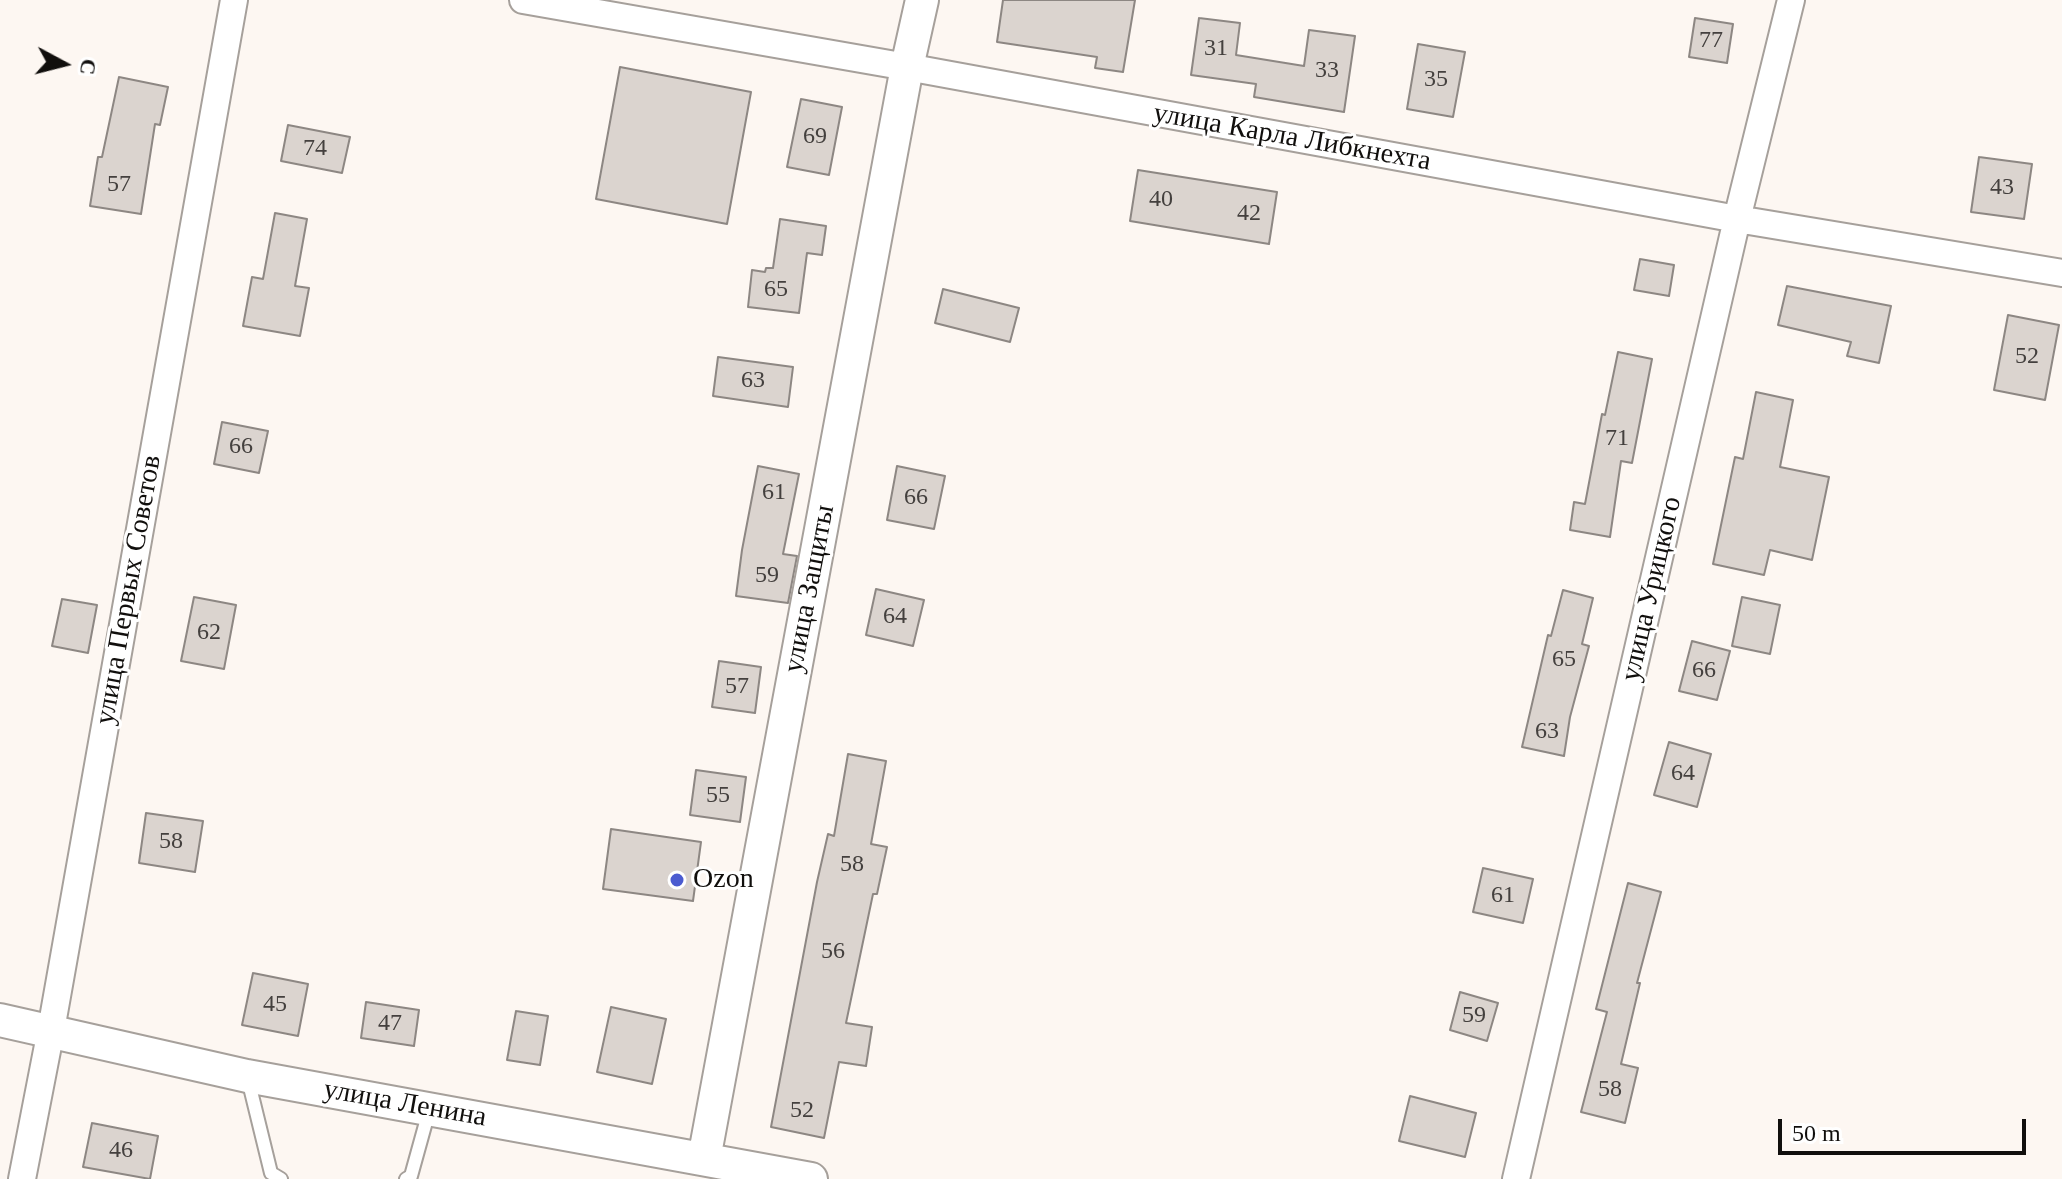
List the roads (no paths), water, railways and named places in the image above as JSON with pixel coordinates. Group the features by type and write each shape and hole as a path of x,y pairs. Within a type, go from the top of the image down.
{"street":[{"name":"улица Первых Советов","path":"22,1179 234,0"},
{"name":"улица Карла Либкнехта","path":"523,0 1737,219 2062,273"},
{"name":"улица Защиты","path":"702,1169 922,0"},
{"name":"улица Урицкого","path":"1516,1179 1737,219 1791,0"},
{"name":"улица Ленина","path":"0,1020 247,1076 430,1108 702,1169 811,1179"}],"lane":[{"path":"247,1076 271,1173 281,1179"},
{"path":"406,1179 411,1176 430,1108"}],"place":[{"name":"Ozon","path":"677,880"}]}
